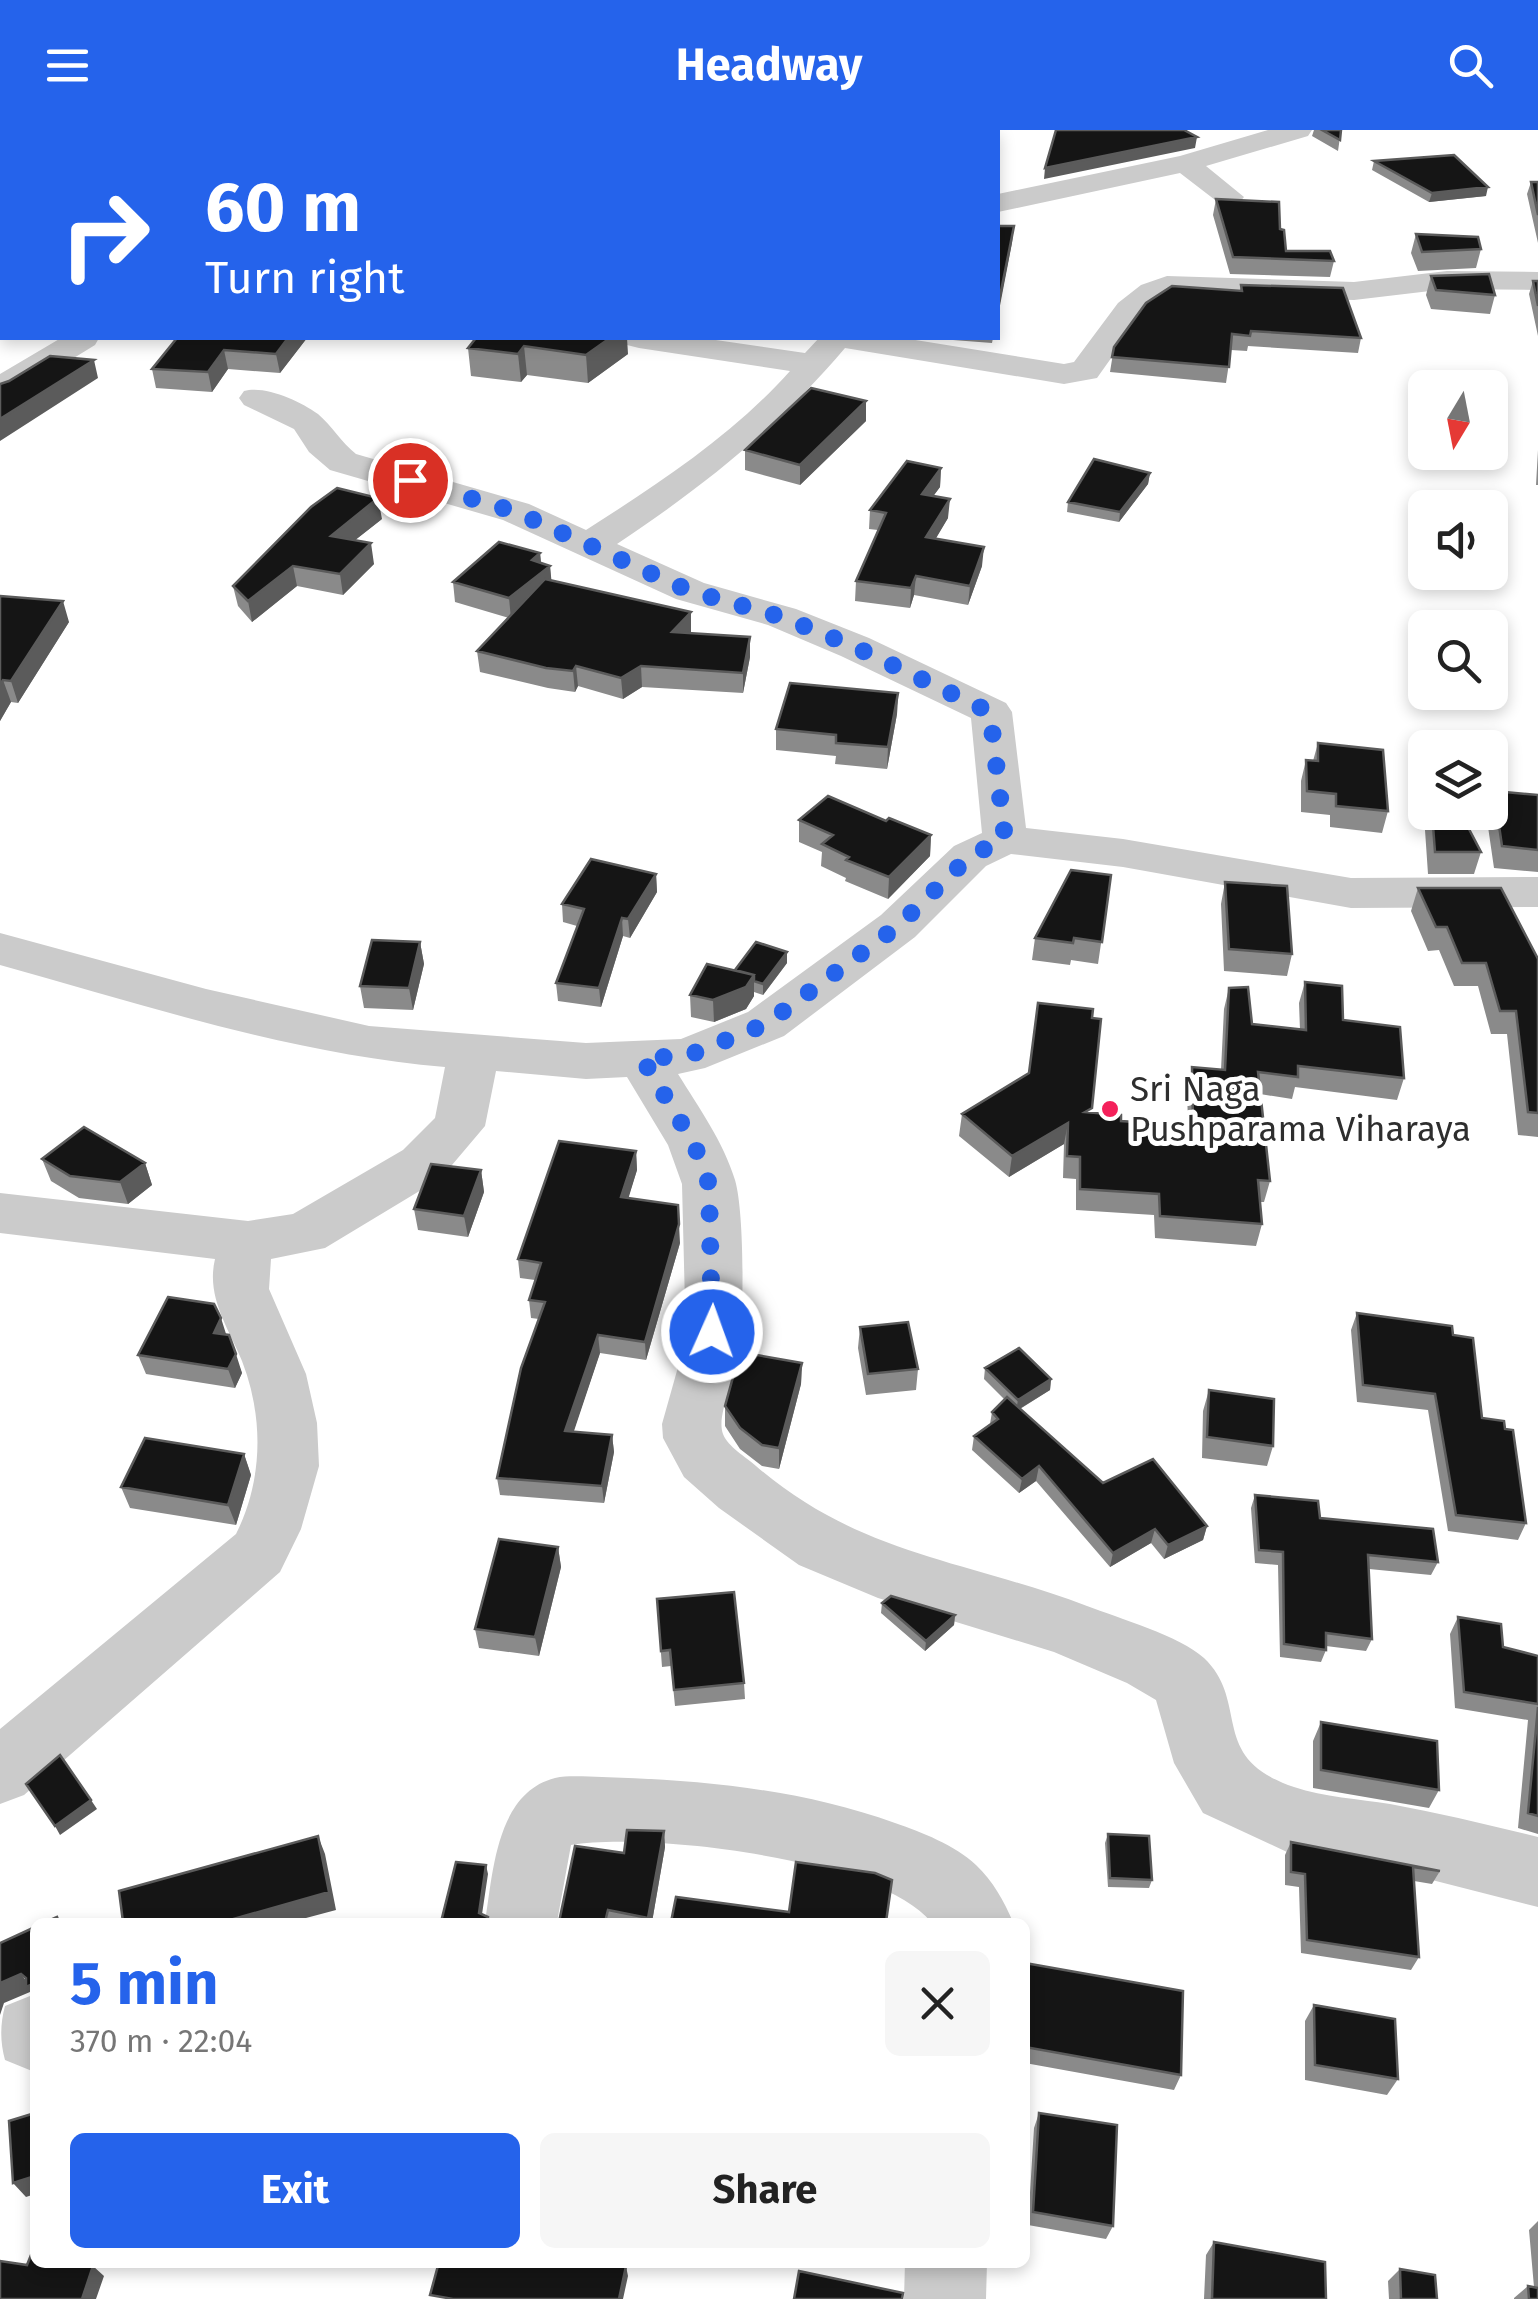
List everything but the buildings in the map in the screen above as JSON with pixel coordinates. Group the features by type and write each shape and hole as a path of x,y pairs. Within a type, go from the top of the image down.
{"street":[{"path":"1000,202 1186,148 1247,147 1298,130"},
{"path":"1186,148 1229,197"},
{"path":"858,340 1064,374 1085,371 1120,318 1146,292 1167,285 1354,291 1447,280 1538,281"},
{"path":"0,389 81,340"},
{"path":"670,340 824,350"},
{"path":"589,545 684,483 785,397 824,350"},
{"path":"256,398 306,422 342,462 516,512 690,591 782,617 855,647 990,712 1005,839"},
{"path":"0,950 206,1006 368,1043 586,1061 687,1056 766,1024 898,926 970,856 1005,839 1123,853 1351,893 1538,892"},
{"path":"0,1213 248,1242 305,1232 422,1164 459,1126 470,1084 472,1052"},
{"path":"642,1058 694,1144 709,1184 714,1304 709,1360 692,1424 693,1438 706,1459 742,1490 821,1546 878,1570 1064,1627 1150,1662 1180,1679 1191,1696 1208,1762 1228,1790 1287,1819 1432,1846 1538,1872"},
{"path":"0,1772 258,1553 282,1508 289,1464 286,1428 276,1373 239,1282 248,1242"},
{"path":"521,1918 539,1829 557,1812 593,1810 765,1822 880,1849 948,1884 973,1918"},
{"path":"945,2299 946,2268"}],"place":[{"name":"Sri Naga Pushparama Viharaya","path":"1110,1109"}],"route":[{"path":"410,480 516,512 690,591 782,617 855,647 990,712 1005,839 970,856 898,926 766,1024 687,1056 642,1058 694,1144 709,1184 712,1332"}]}
